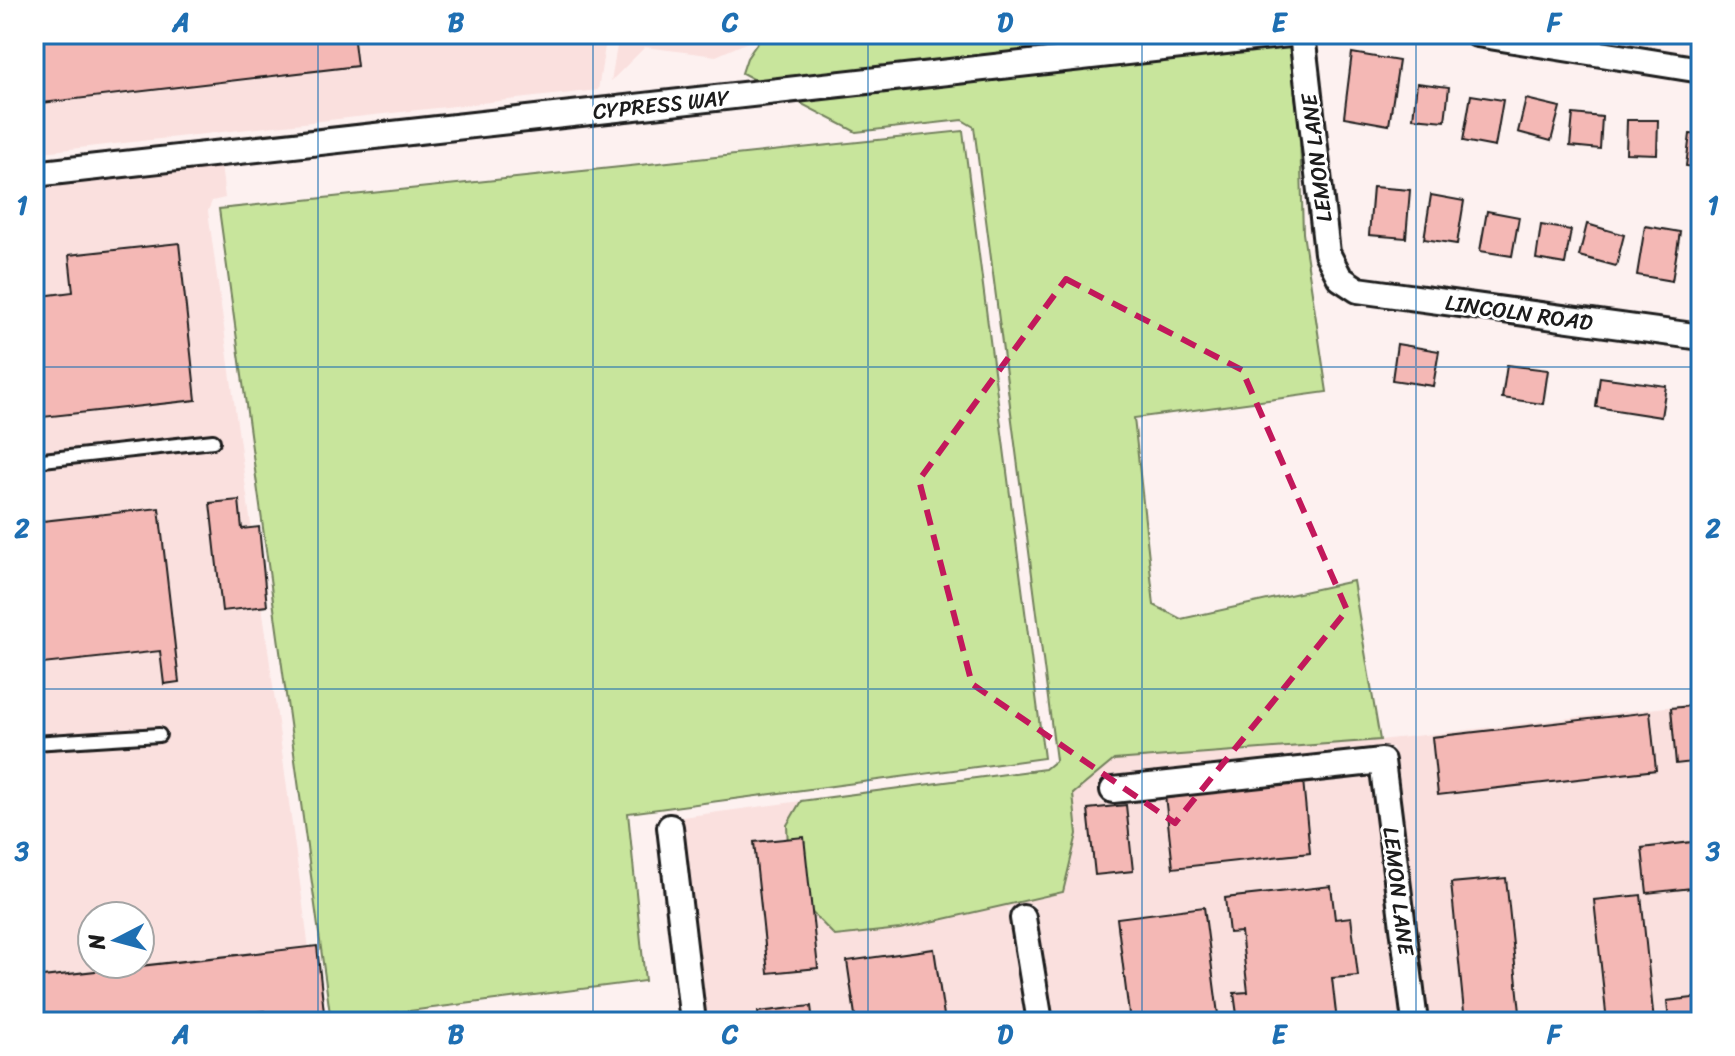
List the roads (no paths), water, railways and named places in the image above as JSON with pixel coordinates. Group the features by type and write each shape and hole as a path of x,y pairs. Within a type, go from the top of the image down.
{"street":[{"name":"CYPRESS WAY","path":"34,174 1289,34"},
{"name":"LEMON LANE","path":"1302,34 1327,253 1340,278"},
{"path":"1477,34 1574,42 1701,70"},
{"name":"LINCOLN ROAD","path":"1340,278 1358,290 1701,337"},
{"name":"LEMON LANE","path":"1113,790 1382,761 1415,1022"},
{"path":"670,827 693,1022"},
{"path":"1023,918 1040,1022"}],"lane":[{"path":"34,461 213,441"},
{"path":"34,743 159,735"}]}
